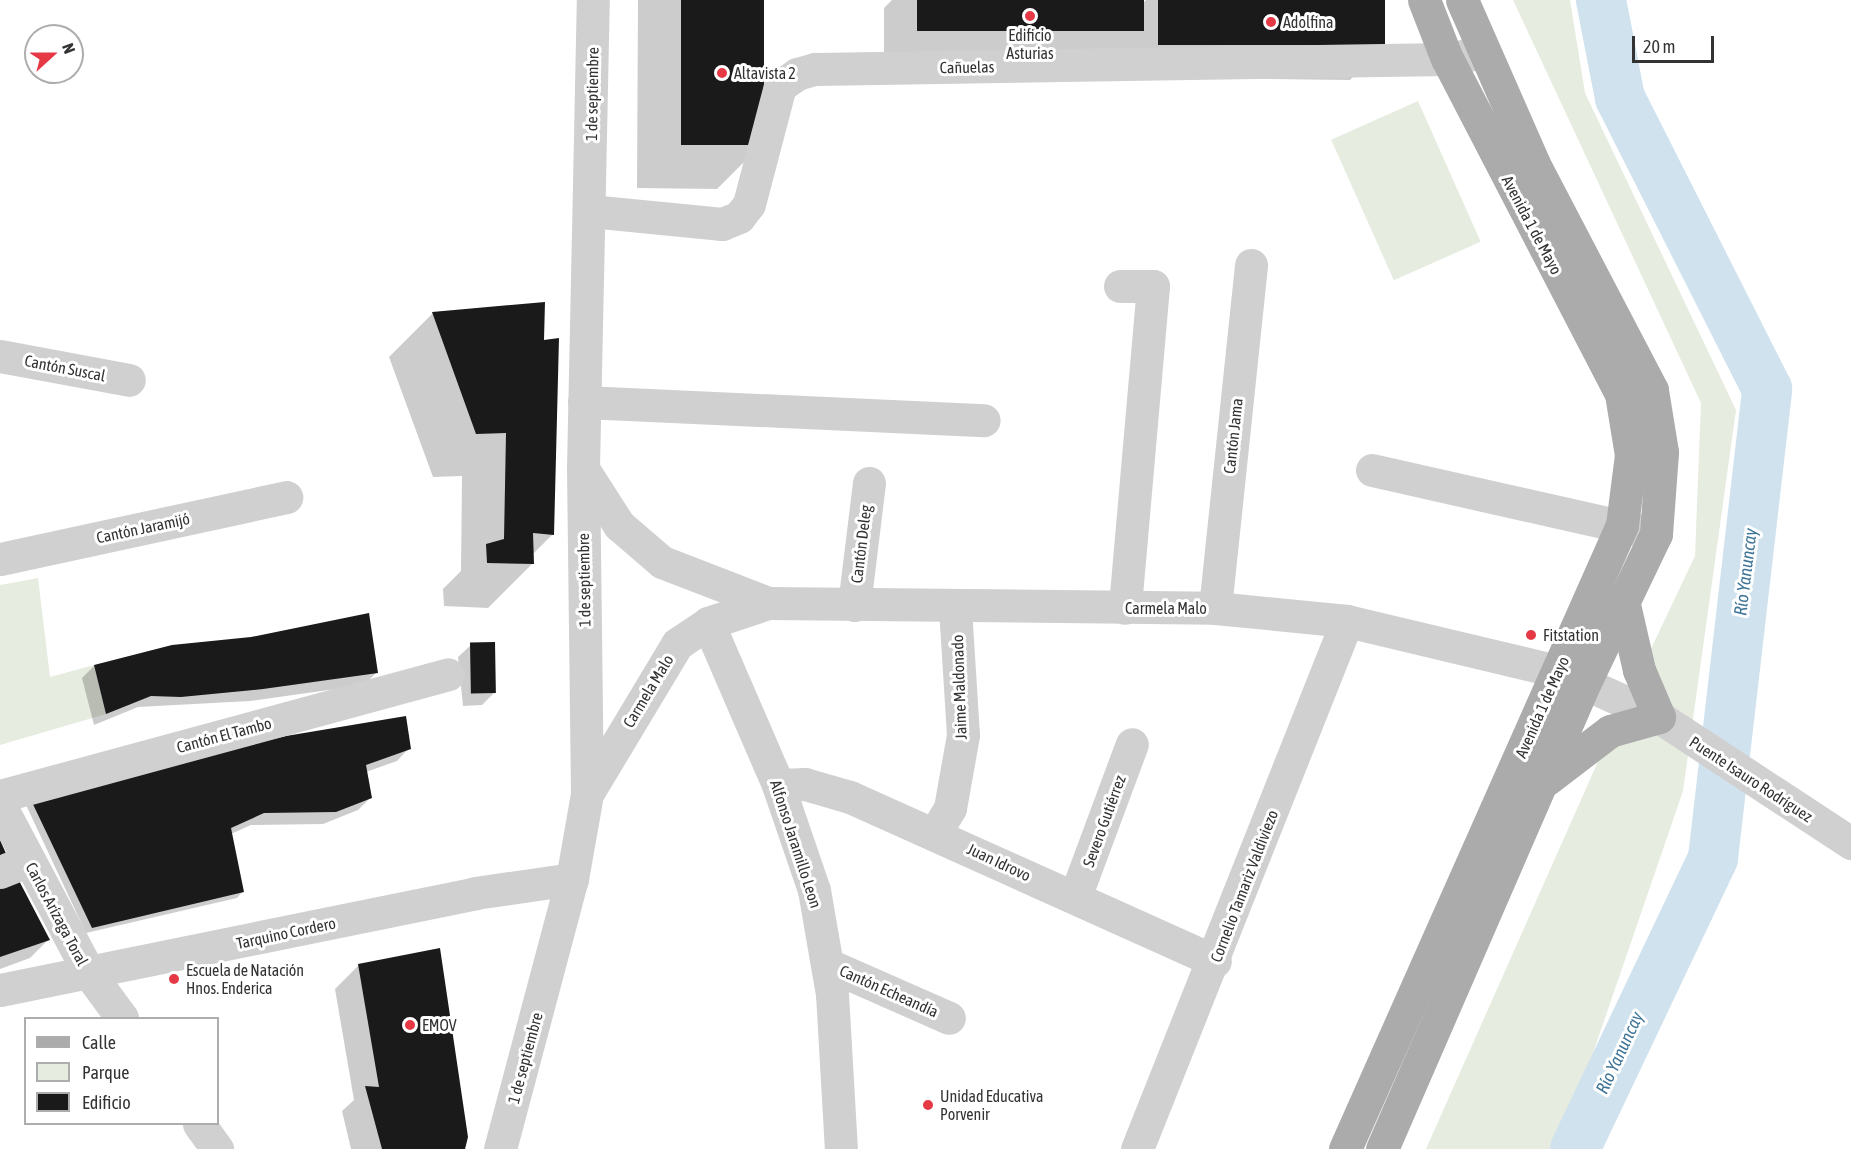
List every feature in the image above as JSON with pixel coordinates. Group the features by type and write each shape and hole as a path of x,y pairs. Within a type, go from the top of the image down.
{"main road":[{"name":"Avenida 1 de Mayo","path":"1382,1149 1540,785 1571,677 1622,525 1631,455 1621,394 1447,60 1424,0"},
{"name":"Avenida 1 de Mayo","path":"1345,1149 1571,677 1623,600 1656,534 1662,452 1653,390 1534,164 1462,0"},
{"path":"1540,785 1610,731 1662,720 1639,670 1623,600"}],"street":[{"name":"1 de septiembre","path":"500,1149 572,879 587,795 583,469 593,0"},
{"name":"Cañuelas","path":"590,211 722,224 739,217 749,204 780,86 797,74 815,69 1447,60 1484,52"},
{"name":"Cantón Jama","path":"1215,608 1251,265"},
{"path":"1120,286 1153,286 1125,608"},
{"name":"Cantón Suscal","path":"0,356 129,380"},
{"path":"584,402 984,420"},
{"name":"Carmela Malo","path":"583,469 619,525 662,562 768,603"},
{"path":"1372,470 1656,534"},
{"name":"Cantón Deleg","path":"854,605 869,483"},
{"name":"Cantón Jaramijó","path":"0,559 286,497"},
{"name":"Carmela Malo","path":"587,795 676,644 708,623 768,603 955,608 1215,608 1347,621 1571,677"},
{"name":"Jaime Maldonado","path":"935,833 950,808 963,735 955,608"},
{"name":"Cornelio Tamariz Valdiviezo","path":"1137,1149 1215,961 1347,621"},
{"name":"Alfonso Jaramillo Leon","path":"708,623 778,785 814,890 829,965 842,1149"},
{"name":"Cantón El Tambo","path":"0,796 448,675"},
{"name":"Puente Isauro Rodríguez","path":"1571,677 1662,720 1847,839"},
{"name":"Severo Gutiérrez","path":"1076,897 1132,744"},
{"name":"Juan Idrovo","path":"778,785 805,784 850,797 935,833 1215,961"},
{"name":"Carlos Arízaga Toral","path":"0,805 15,866 121,1017"},
{"name":"Tarquino Cordero","path":"0,990 89,974 475,893 572,879"},
{"name":"Cantón Echeandía","path":"829,965 949,1018"},
{"path":"200,1125 217,1149"}],"green space":[{"path":"1513,0 1570,0 1585,93 1736,410 1683,791 1560,1149 1426,1149 1604,748 1695,556 1701,403"},
{"path":"1418,101 1481,242 1394,280 1331,140"},
{"path":"38,578 50,677 94,665 106,714 0,745 0,585"}],"building":[{"name":"Altavista 2","path":"681,0 764,0 764,145 681,145"},
{"name":"Edificio Asturias","path":"917,0 1144,0 1144,31 917,31"},
{"name":"Adolfina","path":"1158,0 1385,0 1385,45 1158,45"},
{"path":"545,302 544,340 559,338 554,535 533,533 534,564 487,563 486,544 504,539 506,433 476,434 432,312"},
{"path":"369,613 378,673 263,689 181,697 151,696 106,714 94,665 172,645 251,637"},
{"path":"470,642 495,642 496,693 471,693"},
{"path":"406,716 411,749 366,765 372,798 336,812 264,813 231,828 244,892 92,928 30,798 286,736"},
{"path":"0,840 9,860 0,864"},
{"path":"15,873 50,940 0,957 0,880"},
{"name":"EMOV","path":"440,948 468,1137 465,1149 382,1149 365,1086 379,1087 358,964"}],"waterway":[{"name":"Río Yanuncay","path":"1575,1149 1713,858 1767,389 1620,98 1601,0"}],"place":[{"name":"Edificio Asturias","path":"1030,16"},
{"name":"Adolfina","path":"1271,22"},
{"name":"Altavista 2","path":"722,73"},
{"name":"Fitstation","path":"1531,635"},
{"name":"Escuela de Natación Hnos. Enderica","path":"174,979"},
{"name":"EMOV","path":"410,1025"},
{"name":"Unidad Educativa Porvenir","path":"928,1105"}]}
